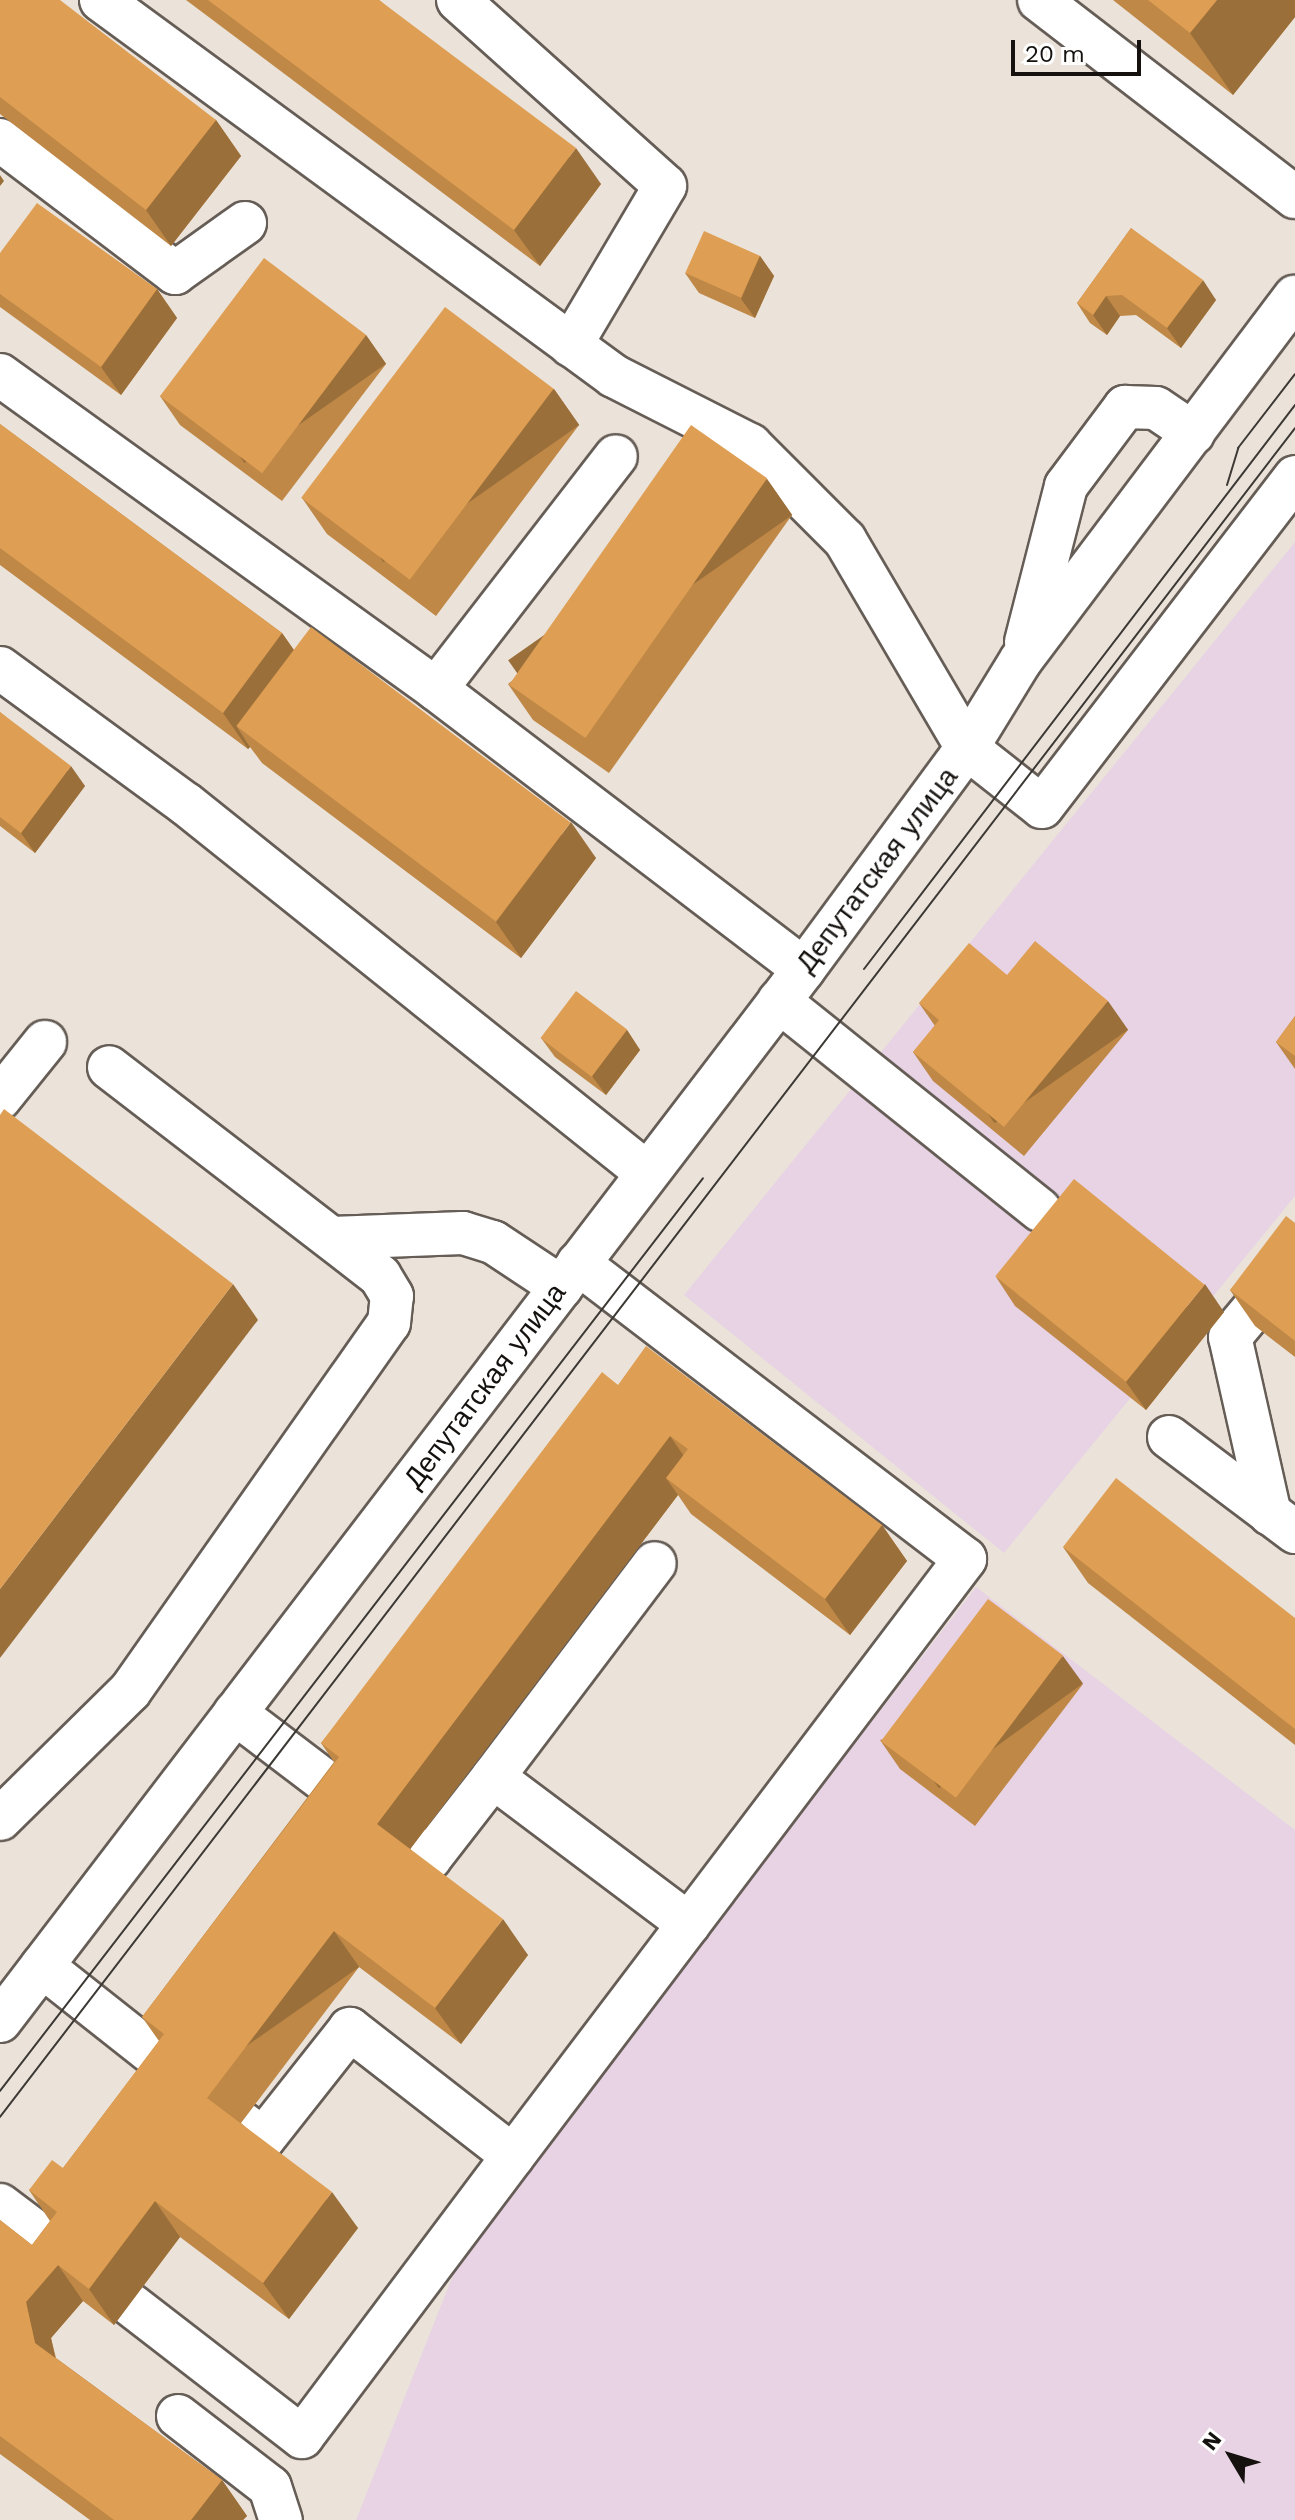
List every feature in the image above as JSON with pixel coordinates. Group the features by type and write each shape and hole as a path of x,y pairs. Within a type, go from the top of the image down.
{"street":[{"path":"101,0 614,376 750,445 836,531 967,748 1042,807 1295,477"},
{"path":"458,0 665,186 571,345"},
{"path":"1039,0 1295,197"},
{"path":"0,140 175,273 245,223"},
{"path":"1021,660 1295,297"},
{"path":"0,375 436,689 804,969"},
{"path":"1021,660 1066,486 1125,407 1156,408 1193,433"},
{"path":"436,689 616,456"},
{"name":"Депутатская улица","path":"0,2021 804,969 967,748 1021,660"},
{"path":"0,668 186,804 647,1173"},
{"path":"779,1001 1040,1210"},
{"path":"0,1098 45,1042"},
{"path":"0,1819 130,1691 389,1323 392,1296 380,1276 109,1067"},
{"path":"131,2305 302,2437 965,1559 569,1275 493,1242 463,1233 332,1238"},
{"path":"1283,1523 1230,1337 1295,1259"},
{"path":"1169,1437 1283,1523"},
{"path":"412,1846 430,1858 655,1563"},
{"path":"235,1713 356,1805"},
{"path":"493,1777 689,1924"},
{"path":"42,1966 184,2078"},
{"path":"242,2123 263,2139 350,2029 513,2156"},
{"path":"0,2205 73,2260"},
{"path":"178,2416 270,2487 281,2520"}],"shaded area":[{"path":"1295,542 1295,1196 1004,1553 684,1295"},
{"path":"976,1587 1295,1830 1295,2520 356,2520 463,2250"}],"building":[{"path":"0,0 60,0 216,120 146,210 0,97"},
{"path":"208,0 379,0 576,148 514,230"},
{"path":"1148,0 1217,0 1190,33"},
{"path":"37,203 157,289 101,367 0,294 0,253"},
{"path":"1131,228 1203,280 1167,328 1122,295 1106,296 1093,315 1077,303"},
{"path":"704,231 760,256 741,298 685,273"},
{"path":"264,258 366,335 262,473 160,396"},
{"path":"445,307 554,389 410,580 301,498"},
{"path":"0,424 282,633 223,713 0,548"},
{"path":"691,425 767,478 585,738 509,685"},
{"path":"311,627 571,823 496,922 236,726"},
{"path":"0,712 71,766 21,833 0,817"},
{"path":"1035,941 1108,1001 1004,1127 913,1052 939,1020 919,1003 969,943 1007,975"},
{"path":"576,991 627,1030 592,1077 540,1038"},
{"path":"1295,1016 1295,1056 1276,1042"},
{"path":"4,1109 233,1284 0,1589 0,1115"},
{"path":"1074,1179 1205,1285 1126,1382 995,1276"},
{"path":"1286,1216 1295,1223 1295,1341 1230,1290"},
{"path":"646,1346 882,1525 825,1599 666,1478 688,1449 670,1436 377,1824 503,1919 435,2008 334,1931 207,2098 332,2192 263,2283 155,2201 89,2289 58,2265 26,2302 35,2343 222,2480 191,2520 114,2520 0,2436 0,2220 32,2245 57,2212 29,2190 52,2160 63,2168 164,2034 142,2017 339,1757 321,1743 602,1372 618,1385"},
{"path":"1116,1478 1295,1618 1295,1729 1063,1547"},
{"path":"988,1599 1063,1656 956,1798 881,1741"}],"tram line":[{"path":"1227,485 1238,448 1295,374"},
{"path":"864,969 1295,405"},
{"path":"0,2117 1295,428"},
{"path":"0,2091 703,1178"}]}
